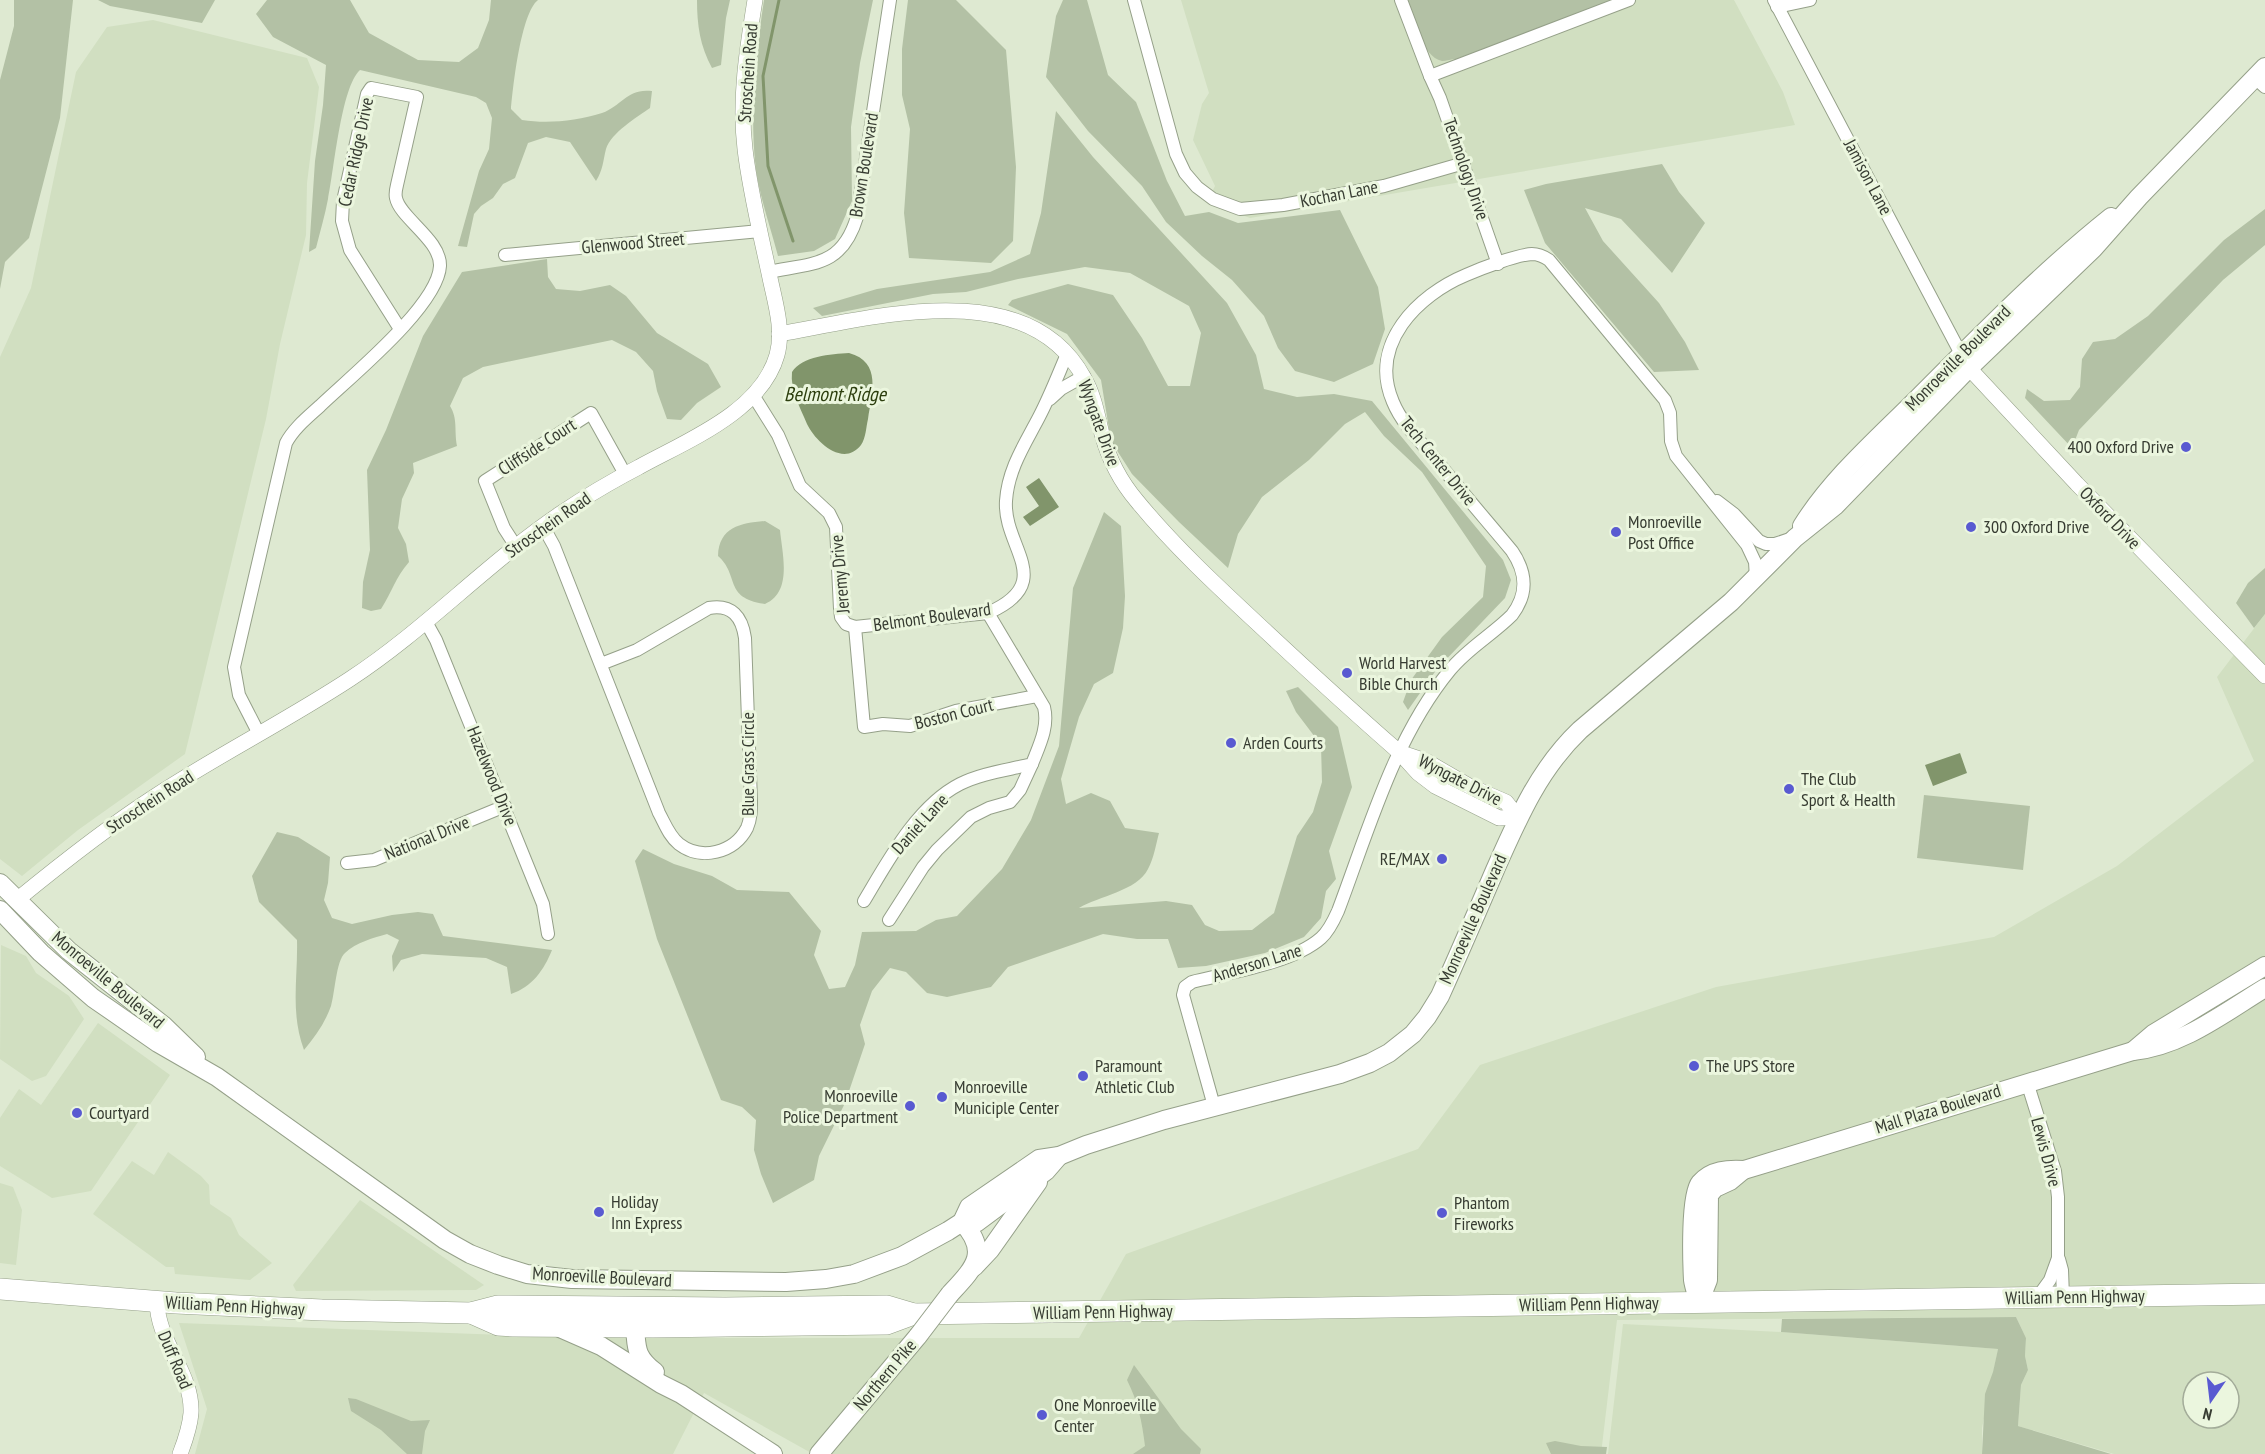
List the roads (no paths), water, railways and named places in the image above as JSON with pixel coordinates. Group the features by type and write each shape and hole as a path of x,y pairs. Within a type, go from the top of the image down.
{"highway":[{"name":"William Penn Highway","path":"0,1289 302,1310 471,1313 498,1306 630,1321"},
{"name":"William Penn Highway","path":"471,1313 498,1325 555,1327 630,1321 887,1324 914,1314 2265,1294"}],"main road":[{"name":"Monroeville Boulevard","path":"2,915 93,998 158,1043 217,1077 445,1240 484,1260 527,1274 572,1279 786,1282 854,1274 886,1263 926,1244 962,1222 969,1207 1039,1159 1059,1156 1086,1144 1214,1106 1361,1067 1389,1053 1413,1034 1440,996 1518,817 1541,776 1570,740 1731,603 1795,538 1826,494 1869,447 1965,361 2062,258 2117,212 2139,197 2262,78"},
{"name":"Monroeville Boulevard","path":"0,883 69,951 163,1025 217,1077"},
{"name":"Stroschein Road","path":"2,915 18,899"},
{"name":"Mall Plaza Boulevard","path":"2133,1050 2154,1034 2265,966"},
{"name":"Mall Plaza Boulevard","path":"1699,1303 1708,1280 1709,1195 1744,1170 2133,1050 2152,1049 2168,1044 2205,1025 2265,988"},
{"name":"Monroeville Boulevard","path":"962,1222 976,1223 1046,1171 1059,1156"},
{"name":"Northern Pike","path":"819,1454 918,1336 950,1294 990,1250 1046,1171"},
{"path":"962,1222 972,1233 976,1242 977,1257 974,1267"},
{"name":"Northern Pike","path":"950,1294 967,1256 962,1222"},
{"path":"630,1321 627,1355 632,1366"},
{"path":"630,1321 641,1360 681,1394"},
{"path":"555,1327 590,1341 681,1394 773,1454"}],"street":[{"name":"Stroschein Road","path":"18,899 74,853 152,798 351,678 426,622 515,546 543,526 625,474 713,426 741,407 764,383 774,362 779,345 779,334 748,170 743,112 744,75 755,0"},
{"name":"Brown Boulevard","path":"768,272 832,257 847,242 853,230 857,218 890,0"},
{"name":"Kochan Lane","path":"1134,0 1176,154 1185,172 1197,188 1213,199 1240,209 1283,205 1384,186 1464,162"},
{"name":"Technology Drive","path":"1401,0 1464,162 1498,264"},
{"path":"1430,76 1629,0"},
{"path":"1776,4 1810,0"},
{"name":"Jamison Lane","path":"1776,4 1965,361"},
{"name":"Cedar Ridge Drive","path":"259,734 239,695 234,667 282,453 288,438 299,426 400,329 429,296 438,274 439,260 423,232 401,209 396,198 417,98 371,88 367,94 343,201 342,221 350,249 400,329"},
{"name":"Glenwood Street","path":"505,255 760,231"},
{"name":"Tech Center Drive","path":"1399,752 1444,678 1463,656 1512,615 1518,608 1524,592 1524,573 1520,562 1402,419 1387,383 1388,357 1403,321 1415,307 1451,282 1529,254 1536,254 1549,260 1665,400 1670,413 1673,450 1747,545 1755,562 1756,578"},
{"name":"Wyngate Drive","path":"779,334 893,314 966,311 1018,321 1048,337 1067,354 1084,376 1092,394 1115,471 1160,528 1234,602 1399,752 1418,773 1435,786 1499,818 1518,817"},
{"name":"Belmont Boulevard","path":"855,627 988,614 1014,597 1022,579 1023,560 1007,517 1007,490 1015,462 1045,405 1067,354"},
{"name":"Oxford Drive","path":"1965,361 2077,484 2265,676"},
{"name":"Belmont Boulevard","path":"1045,405 1061,388 1084,376"},
{"name":"Jeremy Drive","path":"753,395 778,435 800,486 829,513 836,527 841,617 846,624 855,627"},
{"name":"Cliffside Court","path":"515,546 504,528 485,481 591,413 625,474"},
{"name":"Tech Center Drive","path":"1708,496 1734,514 1759,541 1775,544 1795,538"},
{"name":"Blue Grass Circle","path":"543,526 554,546 659,813 673,838 687,849 704,854 721,850 736,841 750,820 752,801 745,638 742,621 738,615 732,610 721,607 709,608 637,650 601,664"},
{"name":"Daniel Lane","path":"889,920 923,867 937,850 971,817 989,808 1010,802 1020,790 1032,765 1046,721 1044,707 988,614"},
{"name":"Hazelwood Drive","path":"426,622 436,640 505,806 543,904 548,933"},
{"name":"Boston Court","path":"855,627 864,727 883,724 910,726 956,711 1037,696"},
{"name":"Anderson Lane","path":"1214,1106 1184,995 1185,987 1192,982 1291,955 1314,944 1327,932 1338,910 1399,752"},
{"name":"Daniel Lane","path":"864,901 901,840 945,794 970,780 1032,765"},
{"name":"National Drive","path":"347,863 374,860 505,806"},
{"name":"Lewis Drive","path":"2027,1082 2056,1179 2058,1258 2062,1270 2062,1297"},
{"name":"Lewis Drive","path":"2037,1298 2050,1280 2058,1258"},
{"name":"Duff Road","path":"157,1301 160,1326 190,1397 190,1422 180,1454"}],"water":[{"name":"Belmont Ridge","path":"849,353 866,363 871,371 872,389 864,439 854,451 846,454 830,450 811,431 796,398 792,372 810,359"},
{"path":"1039,478 1059,507 1030,526 1023,517 1039,506 1026,487"},
{"path":"1960,753 1967,773 1933,786 1925,765"}],"waterway":[{"path":"779,0 763,76 768,166 793,241"}],"place":[{"name":"400 Oxford Drive","path":"2186,447"},
{"name":"300 Oxford Drive","path":"1971,527"},
{"name":"Monroeville Post Office","path":"1616,532"},
{"name":"World Harvest Bible Church","path":"1347,673"},
{"name":"Arden Courts","path":"1231,743"},
{"name":"The Club Sport & Health","path":"1789,789"},
{"name":"RE/MAX","path":"1442,859"},
{"name":"The UPS Store","path":"1694,1066"},
{"name":"Paramount Athletic Club","path":"1083,1076"},
{"name":"Monroeville Municiple Center","path":"942,1097"},
{"name":"Monroeville Police Department","path":"910,1106"},
{"name":"Courtyard","path":"77,1113"},
{"name":"Holiday Inn Express","path":"599,1212"},
{"name":"Phantom Fireworks","path":"1442,1213"},
{"name":"One Monroeville Center","path":"1042,1415"}]}
